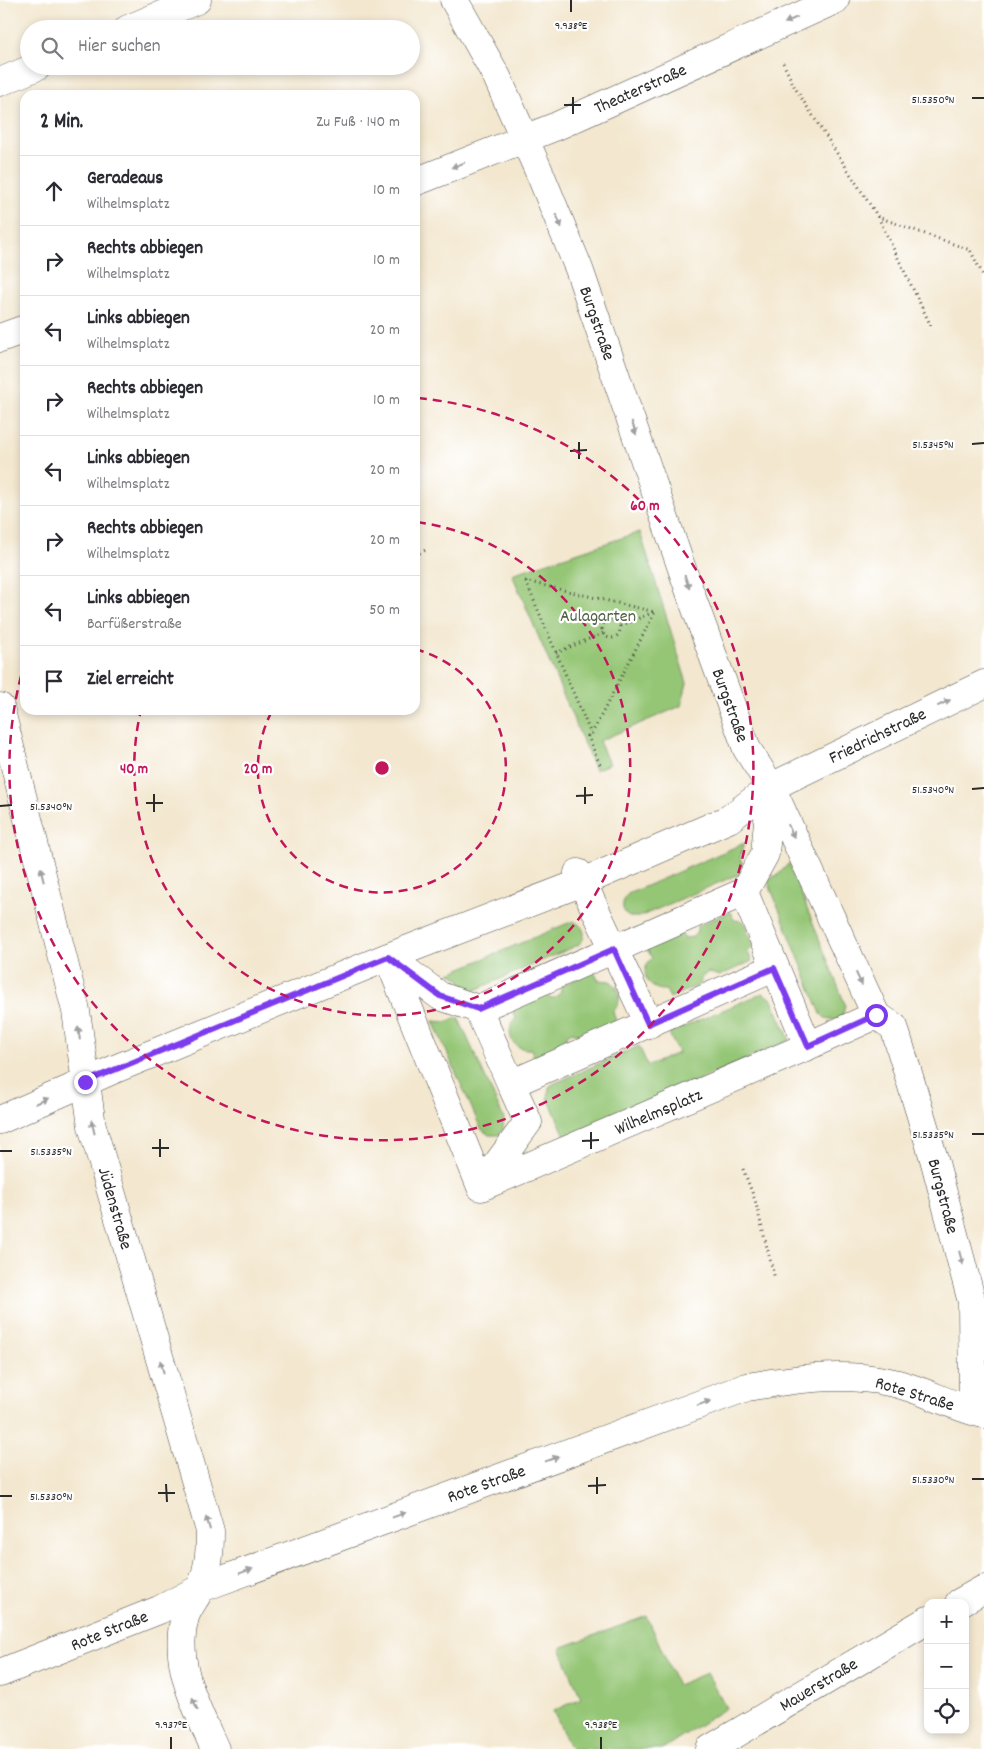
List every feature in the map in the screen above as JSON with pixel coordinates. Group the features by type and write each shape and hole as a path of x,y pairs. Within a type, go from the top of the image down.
{"street":[{"path":"149,20 197,0"},
{"name":"Burgstraße","path":"454,0 497,77 579,269 692,598 747,749 771,787 876,1015 894,1027 934,1159 972,1302 978,1413"},
{"name":"Theaterstraße","path":"420,180 525,139 835,0"},
{"path":"0,82 20,74"},
{"path":"0,338 20,331"},
{"name":"Friedrichstraße","path":"771,787 984,684"},
{"name":"Jüdenstraße","path":"0,707 76,1011 92,1126 210,1531 210,1561 201,1588 185,1616 181,1637 184,1664 193,1701 215,1749"},
{"path":"0,1120 85,1082 581,877 729,819 771,787"},
{"path":"388,957 440,996 478,1009 744,892 765,854 771,787"},
{"path":"581,877 648,1024"},
{"path":"744,892 808,1046"},
{"path":"388,957 481,1187"},
{"path":"511,1084 774,968"},
{"path":"478,1009 528,1122 481,1187"},
{"name":"Wilhelmsplatz","path":"481,1187 876,1015"},
{"name":"Rote Straße","path":"0,1673 159,1610 201,1588 748,1387 800,1378 850,1376 890,1382 978,1413"},
{"path":"966,1599 984,1589"},
{"name":"Mauerstraße","path":"710,1749 924,1622"}],"path":[{"path":"767,32 795,88 878,217 931,326"},
{"path":"878,217 970,250 984,277"},
{"path":"420,553 426,550"},
{"path":"591,735 526,581 655,612"},
{"path":"620,626 664,609"},
{"path":"602,767 588,736 591,735 655,612"},
{"path":"556,653 602,633 613,638 620,632 620,626 614,620 608,620 602,627 602,633"},
{"path":"743,1169 754,1200 775,1279"}],"green space":[{"name":"Aulagarten","path":"640,532 687,683 681,706 599,741 609,764 595,770 512,574"},
{"path":"744,843 740,858 746,871 639,917 629,917 624,911 623,903 628,894"},
{"path":"789,863 845,1004 843,1015 835,1020 825,1018 821,1014 767,879 778,875"},
{"path":"730,912 734,920 743,921 754,945 748,952 752,961 719,976 708,972 701,978 701,984 670,998 666,990 659,989 650,984 645,974 648,963 652,958 647,949 680,934 685,938 693,937 697,932 697,926"},
{"path":"573,921 584,932 583,939 578,945 466,994 460,979 450,973"},
{"path":"594,971 598,980 610,981 619,992 618,1004 613,1012 616,1021 583,1036 572,1032 567,1035 565,1044 534,1058 531,1049 524,1049 514,1043 510,1029 516,1018 511,1008 544,994 549,998 555,998 561,992 561,986"},
{"path":"763,993 771,998 790,1040 566,1138 548,1098 549,1087 553,1084 639,1046 648,1066 678,1053 669,1033"},
{"path":"458,1017 504,1119 503,1129 498,1135 489,1135 481,1129 433,1021 447,1022"},
{"path":"647,1616 677,1685 707,1673 726,1708 662,1749 571,1749 553,1711 581,1698 560,1648"}],"route":[{"path":"85,1082 388,957 440,996 478,1009 614,949 648,1024 774,968 808,1046 876,1015"}]}
